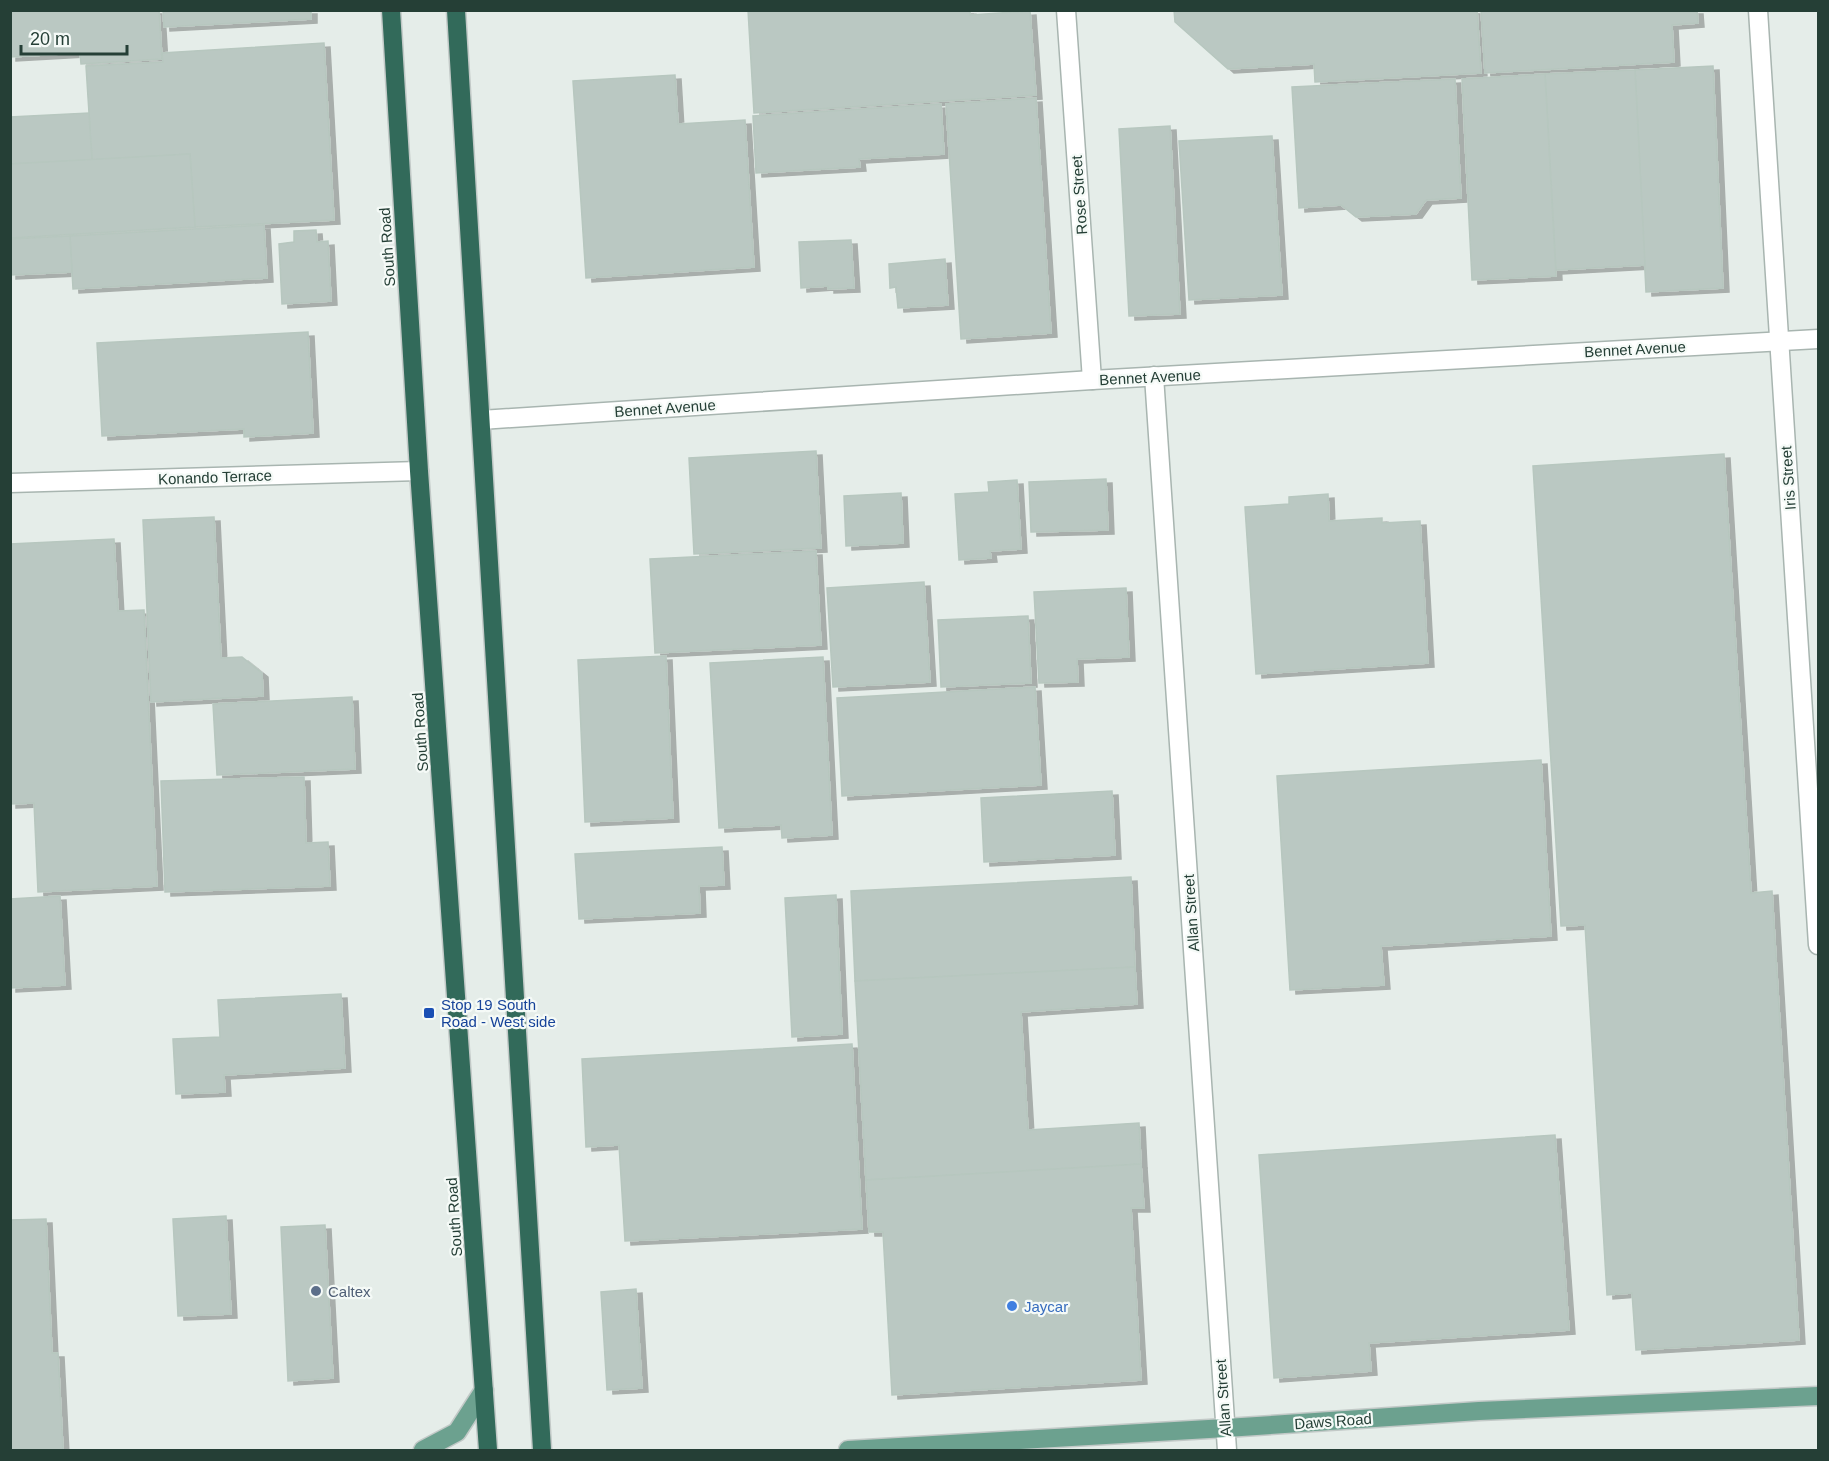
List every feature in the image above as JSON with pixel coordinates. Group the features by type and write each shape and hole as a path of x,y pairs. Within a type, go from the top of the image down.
{"highway":[{"name":"South Road","path":"391,10 419,471 488,1450"},
{"path":"456,10 542,1450"}],"main road":[{"path":"423,1450 457,1432 484,1390"},
{"name":"Daws Road","path":"848,1450 1479,1411 1818,1396"}],"street":[{"name":"Rose Street","path":"1066,10 1092,380"},
{"name":"Iris Street","path":"1758,10 1818,945"},
{"name":"Bennet Avenue","path":"481,420 1154,376 1818,339"},
{"name":"Allan Street","path":"1154,376 1227,1450"},
{"name":"Konando Terrace","path":"10,483 419,471"}],"building":[{"path":"10,10 159,10 162,59 81,64 80,53 10,57"},
{"path":"163,10 311,10 311,19 164,27"},
{"path":"748,10 970,10 970,15 1030,11 1036,95 754,113"},
{"path":"1174,10 1477,10 1481,73 1315,82 1314,64 1228,69 1175,22"},
{"path":"1481,10 1697,10 1698,23 1672,25 1674,62 1485,73"},
{"path":"324,43 334,220 195,227 190,154 92,160 86,66 163,62 162,53"},
{"path":"1713,66 1723,288 1646,292 1635,70"},
{"path":"1635,70 1645,265 1556,270 1545,74"},
{"path":"1545,74 1556,276 1472,280 1462,79"},
{"path":"675,75 678,124 745,120 754,267 586,278 573,81"},
{"path":"1455,79 1461,198 1426,200 1416,214 1356,217 1341,205 1299,208 1292,87"},
{"path":"1036,98 1051,333 961,339 946,104"},
{"path":"941,104 944,154 859,159 860,167 756,173 753,116"},
{"path":"89,113 92,160 10,164 10,117"},
{"path":"1170,126 1180,314 1129,316 1119,129"},
{"path":"1272,136 1282,295 1189,300 1179,141"},
{"path":"190,154 195,227 10,238 10,164"},
{"path":"264,225 267,278 73,289 70,236"},
{"path":"316,230 317,242 328,241 331,301 282,304 279,244 294,242 294,231"},
{"path":"70,236 72,272 10,275 10,239"},
{"path":"851,240 854,288 828,289 828,286 801,288 799,242"},
{"path":"945,259 948,305 898,308 896,287 890,288 889,264"},
{"path":"308,332 313,433 244,437 244,429 102,436 97,343"},
{"path":"816,451 821,548 694,554 689,458"},
{"path":"1724,454 1751,893 1772,891 1799,1340 1636,1350 1632,1293 1607,1295 1585,925 1561,926 1533,466"},
{"path":"1106,479 1108,530 1031,532 1029,482"},
{"path":"1017,480 1021,549 990,551 991,558 959,560 955,494 989,492 988,482"},
{"path":"901,493 903,543 846,546 844,496"},
{"path":"1328,494 1329,521 1382,518 1382,523 1420,521 1428,663 1256,674 1245,507 1289,504 1289,497"},
{"path":"214,517 221,658 242,657 262,673 263,696 151,702 143,520"},
{"path":"114,539 118,611 144,610 157,886 38,892 34,803 10,804 10,544"},
{"path":"816,551 821,645 655,653 650,559"},
{"path":"924,582 930,682 833,687 827,588"},
{"path":"1126,588 1129,657 1077,659 1078,682 1039,683 1034,592"},
{"path":"1028,616 1031,683 941,687 938,620"},
{"path":"666,656 673,818 585,822 578,660"},
{"path":"823,657 832,835 782,838 781,825 719,828 710,663"},
{"path":"1035,687 1041,785 842,796 837,698"},
{"path":"352,697 355,769 217,775 213,704"},
{"path":"1541,760 1551,936 1381,946 1384,985 1290,990 1277,776"},
{"path":"304,777 306,843 328,842 330,886 165,892 161,781"},
{"path":"1112,791 1115,855 984,862 981,798"},
{"path":"722,847 724,885 699,886 700,913 579,919 575,854"},
{"path":"1131,877 1135,967 855,981 851,891"},
{"path":"836,895 842,1034 792,1037 785,898"},
{"path":"60,896 65,985 10,988 10,899"},
{"path":"1135,967 1137,1004 1021,1012 1028,1130 1139,1123 1141,1164 866,1180 855,981"},
{"path":"341,994 345,1068 224,1075 225,1092 176,1094 173,1039 220,1037 218,1000"},
{"path":"852,1044 862,1229 625,1241 619,1145 586,1147 582,1059"},
{"path":"1555,1135 1569,1330 1369,1343 1371,1371 1274,1378 1259,1155"},
{"name":"Jaycar","path":"1141,1164 1144,1208 1131,1208 1141,1380 892,1395 883,1232 869,1232 866,1180"},
{"path":"226,1216 231,1314 178,1316 173,1219"},
{"path":"46,1219 52,1353 58,1353 63,1450 10,1450 10,1220"},
{"path":"325,1225 333,1378 288,1381 281,1227"},
{"path":"636,1289 642,1388 607,1390 601,1292"}],"place":[{"name":"Stop 19 South Road - West side","path":"429,1013"},
{"name":"Caltex","path":"316,1291"},
{"name":"Jaycar","path":"1012,1306"}]}
